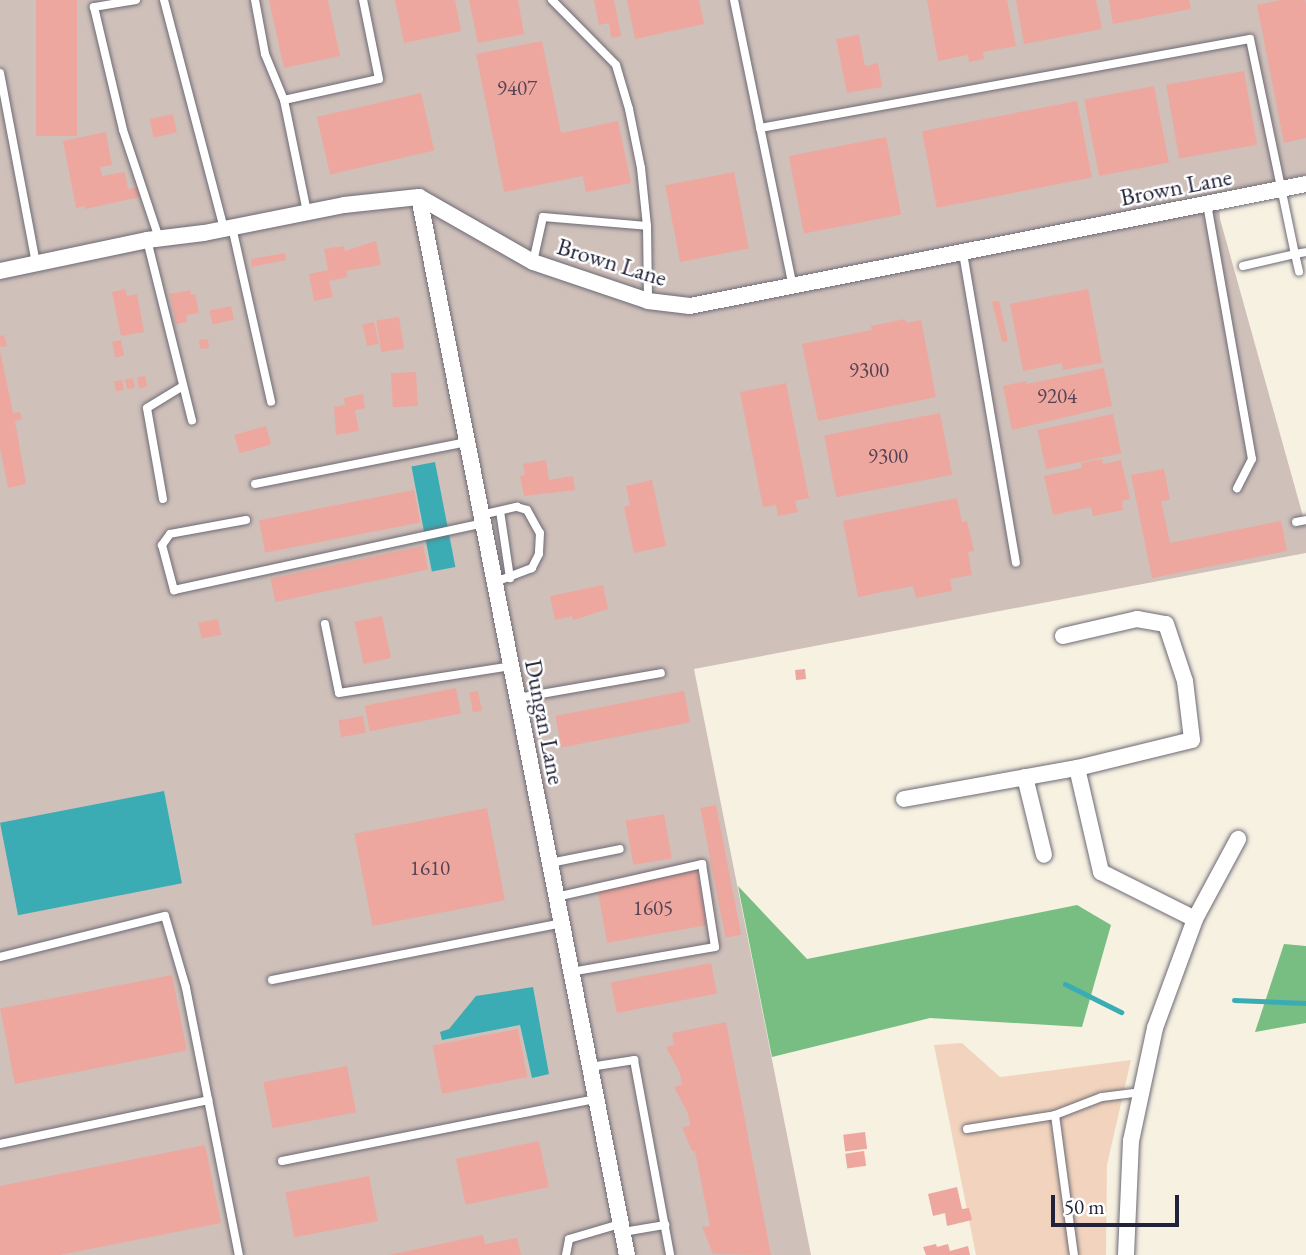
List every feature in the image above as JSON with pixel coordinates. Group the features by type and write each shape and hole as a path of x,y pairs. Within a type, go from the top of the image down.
{"street":[{"name":"Brown Lane","path":"419,197 533,262 648,300 690,306 1306,184"},
{"path":"0,271 153,239 228,228 307,212 419,197"},
{"name":"Dungan Lane","path":"419,197 482,519 502,580 511,666 627,1255"},
{"path":"904,799 1077,768 1192,740 1185,681 1166,624 1138,619 1063,636"},
{"path":"1077,768 1101,872 1195,919"},
{"path":"1025,777 1044,855"},
{"path":"1126,1255 1131,1141 1155,1028 1195,919 1238,839"}],"lane":[{"path":"136,0 94,7 123,130 153,239 192,420"},
{"path":"164,0 228,228 271,402"},
{"path":"255,0 265,54 285,100 307,212"},
{"path":"285,100 379,79 362,0"},
{"path":"552,0 616,65 629,109 641,168 647,226 648,300"},
{"path":"734,0 793,287"},
{"path":"760,128 1250,39 1279,190 1299,272"},
{"path":"0,73 36,264"},
{"path":"1207,204 1252,459 1237,488"},
{"path":"533,262 543,217 647,226"},
{"path":"1243,266 1306,252"},
{"path":"963,253 1016,563"},
{"path":"163,499 147,408 183,386"},
{"path":"255,484 467,442"},
{"path":"246,520 170,534 162,545 174,590 482,519 500,511 517,507 527,510 540,533 539,554 532,568 502,580 500,511"},
{"path":"1296,522 1306,520"},
{"path":"325,624 339,693 511,666"},
{"path":"517,698 662,673"},
{"path":"550,863 620,849"},
{"path":"556,897 702,864 715,947 571,972"},
{"path":"0,957 165,916 186,988 239,1255"},
{"path":"272,980 562,923"},
{"path":"590,1067 634,1060 670,1255"},
{"path":"967,1129 1055,1115 1102,1097 1142,1092"},
{"path":"282,1161 596,1099"},
{"path":"0,1144 208,1100"},
{"path":"1055,1115 1074,1255"},
{"path":"566,1255 569,1239 621,1228 664,1224"},
{"path":"1118,1255 1126,1255"}],"shaded area":[{"path":"0,0 1306,0 1306,175 1218,193 1220,219 1306,527 1306,553 694,669 811,1255 0,1255"},
{"path":"962,1043 1000,1077 1131,1060 1107,1165 1106,1255 976,1255 934,1045"}],"green space":[{"path":"738,886 807,959 1077,905 1111,925 1082,1027 930,1018 772,1057"},
{"path":"1284,944 1306,946 1306,1023 1255,1032"}],"water":[{"path":"435,462 455,567 432,572 411,467"},
{"path":"164,791 182,883 18,915 0,823"},
{"path":"533,987 549,1074 532,1078 520,1025 442,1040 440,1032 449,1029 476,996"}],"building":[{"path":"36,0 77,0 77,136 36,136"},
{"path":"269,0 328,0 340,56 284,68"},
{"path":"395,0 455,0 461,31 404,43"},
{"path":"469,0 518,0 524,34 478,43"},
{"path":"594,0 614,0 621,36 611,38 609,23 599,25"},
{"path":"627,0 699,0 704,24 635,39"},
{"path":"927,0 1007,0 1016,46 983,52 984,59 969,62 968,55 938,61"},
{"path":"1016,0 1096,0 1102,29 1024,44"},
{"path":"1109,0 1189,0 1191,9 1113,24"},
{"path":"1280,0 1305,0 1306,5 1306,138 1284,143 1257,5"},
{"path":"859,35 865,66 878,63 882,87 847,93 836,39"},
{"path":"542,41 561,133 618,121 631,183 586,192 583,176 504,192 476,54"},
{"path":"1244,71 1257,145 1179,159 1166,85"},
{"path":"1154,86 1169,163 1099,176 1084,100"},
{"path":"421,93 434,150 330,175 317,117"},
{"path":"1077,101 1092,178 937,208 922,131"},
{"path":"173,114 177,133 153,138 150,119"},
{"path":"106,132 112,165 100,167 102,176 125,172 128,189 138,187 140,197 85,209 85,206 76,208 63,141"},
{"path":"886,137 901,215 804,233 789,156"},
{"path":"734,172 749,249 680,262 665,185"},
{"path":"376,241 381,265 346,271 348,277 329,281 333,297 314,301 309,274 328,270 324,249 344,246 345,251"},
{"path":"285,253 286,260 252,267 251,259"},
{"path":"125,289 127,296 137,294 144,332 121,336 112,292"},
{"path":"1088,289 1102,363 1063,370 1062,363 1023,371 1010,304"},
{"path":"190,290 191,295 195,294 199,313 186,315 187,322 176,324 170,294"},
{"path":"999,301 1008,341 1002,342 992,302"},
{"path":"231,306 234,320 212,324 209,311"},
{"path":"399,317 404,349 381,352 376,321"},
{"path":"905,319 906,323 921,320 936,397 818,421 802,344 872,330 871,326"},
{"path":"374,322 379,343 367,346 362,325"},
{"path":"4,335 7,346 0,347 0,336"},
{"path":"208,339 209,348 200,349 199,340"},
{"path":"121,340 124,356 115,357 112,342"},
{"path":"0,351 13,413 20,412 22,419 15,421 26,484 8,488 0,448"},
{"path":"1104,368 1112,406 1012,430 1003,386 1026,381 1027,384"},
{"path":"416,372 418,406 393,407 391,373"},
{"path":"145,376 147,387 139,388 137,377"},
{"path":"133,378 135,388 127,389 125,380"},
{"path":"122,380 124,390 116,391 114,382"},
{"path":"786,383 809,498 795,501 798,512 778,516 776,505 763,507 740,392"},
{"path":"363,394 365,408 355,410 359,431 336,435 334,407 345,405 344,398"},
{"path":"940,413 952,475 836,497 824,436"},
{"path":"1113,414 1121,453 1046,469 1038,430"},
{"path":"266,426 271,444 240,453 234,435"},
{"path":"1102,459 1103,464 1121,460 1130,499 1122,501 1123,510 1093,516 1091,507 1053,515 1044,476 1082,468 1081,463"},
{"path":"546,460 549,480 573,476 575,490 524,496 520,476 525,475 523,464"},
{"path":"1164,469 1170,500 1161,501 1170,543 1281,521 1287,551 1152,578 1131,475"},
{"path":"652,480 666,546 634,553 624,507 630,505 626,486"},
{"path":"414,490 420,522 265,553 259,520"},
{"path":"957,498 962,522 967,521 974,551 968,552 972,575 950,579 952,591 916,598 913,586 858,597 843,521"},
{"path":"423,546 428,569 275,602 270,578"},
{"path":"603,585 608,609 573,620 572,616 555,620 550,596"},
{"path":"382,616 391,658 364,664 355,622"},
{"path":"218,619 221,635 201,639 198,623"},
{"path":"805,669 806,679 796,680 795,670"},
{"path":"456,688 461,714 370,731 365,706"},
{"path":"478,691 482,711 473,712 469,693"},
{"path":"684,691 690,722 562,747 555,716"},
{"path":"363,716 366,733 341,737 338,720"},
{"path":"716,805 741,935 725,938 700,808"},
{"path":"487,808 505,900 372,926 354,834"},
{"path":"664,814 672,858 633,865 626,821"},
{"path":"697,871 707,925 607,943 598,889"},
{"path":"711,963 717,993 617,1013 611,982"},
{"path":"172,975 187,1051 15,1084 0,1008"},
{"path":"726,1022 771,1255 713,1254 702,1227 710,1226 695,1151 692,1151 682,1127 690,1126 688,1113 674,1087 682,1085 680,1073 666,1047 674,1045 672,1033"},
{"path":"518,1029 527,1077 442,1094 433,1046"},
{"path":"347,1066 356,1112 273,1128 264,1082"},
{"path":"865,1132 867,1149 845,1152 843,1135"},
{"path":"539,1141 549,1187 466,1205 456,1159"},
{"path":"205,1145 221,1223 60,1255 0,1255 0,1186"},
{"path":"864,1151 866,1166 847,1168 845,1154"},
{"path":"369,1176 378,1221 294,1237 286,1192"},
{"path":"957,1187 962,1209 969,1208 972,1220 947,1226 945,1213 933,1216 928,1194"},
{"path":"483,1235 485,1244 517,1238 521,1255 389,1255"},
{"path":"936,1244 937,1247 948,1244 950,1251 968,1246 970,1255 926,1255 923,1247"}],"waterway":[{"path":"1065,984 1121,1012"},
{"path":"1234,1000 1306,1003"}]}
